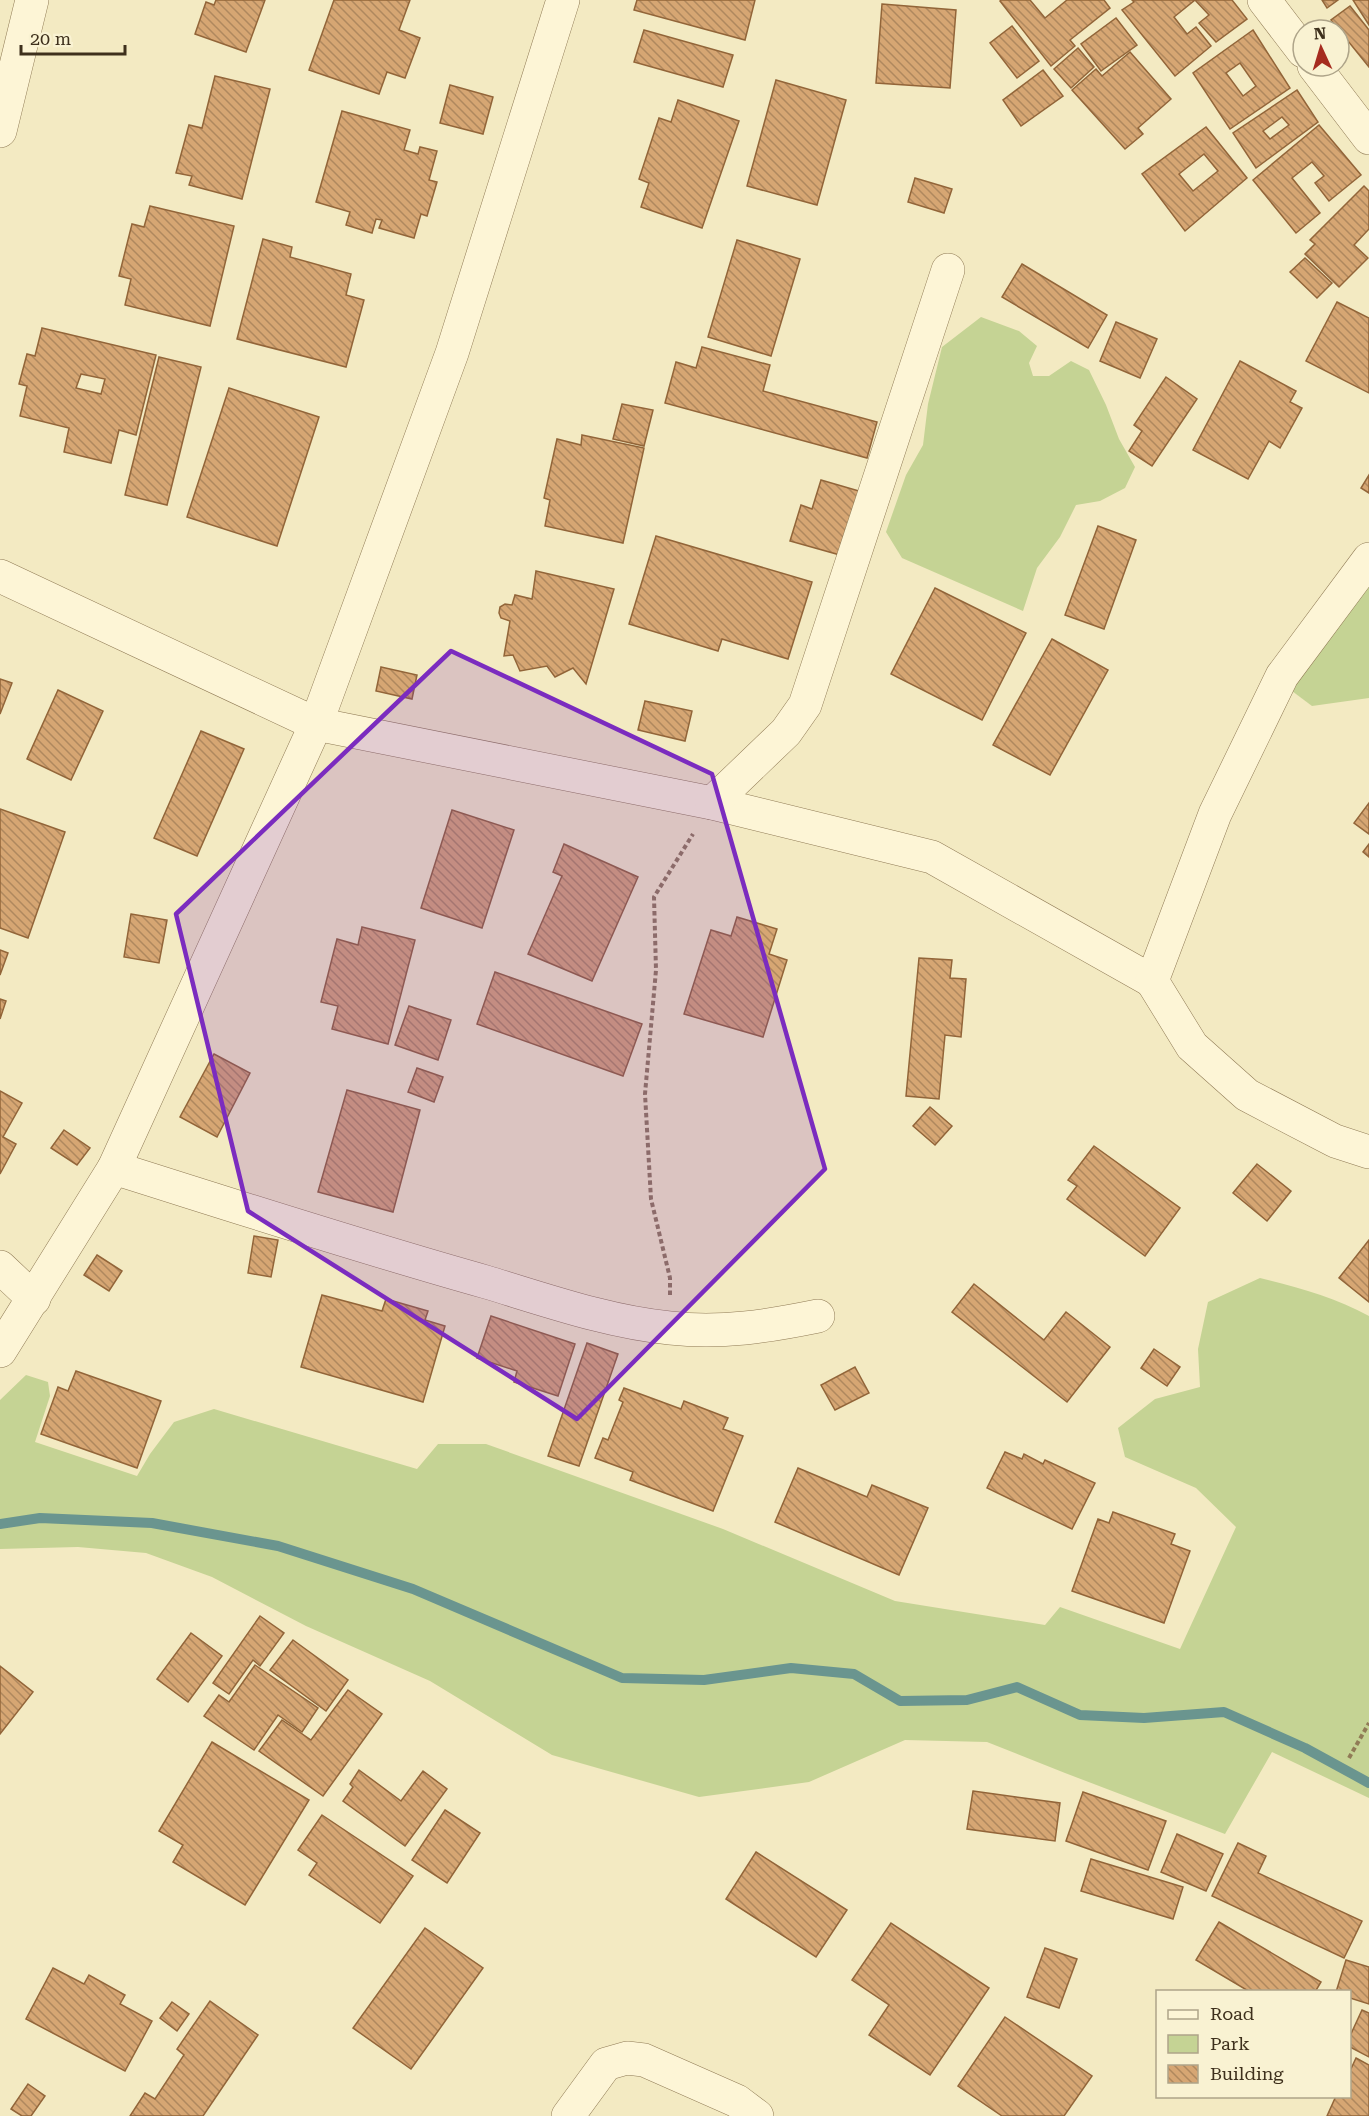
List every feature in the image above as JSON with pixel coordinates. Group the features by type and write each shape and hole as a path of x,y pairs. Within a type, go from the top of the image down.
{"street":[{"path":"0,131 32,0"},
{"path":"0,1352 114,1168 316,724 452,353 563,0"},
{"path":"1264,0 1291,35"},
{"path":"1323,78 1369,138"},
{"path":"712,803 786,732 805,705 948,270"},
{"path":"1152,981 1215,814 1282,676 1369,559"},
{"path":"0,576 316,724 712,803 932,857 1152,981 1192,1046 1247,1095 1335,1141 1369,1152"},
{"path":"114,1168 353,1245 612,1318 670,1328 712,1330 759,1328 819,1316"},
{"path":"0,1267 34,1299"},
{"path":"568,2116 606,2064 627,2058 644,2060 716,2092 737,2102 757,2116"}],"path":[{"path":"670,1328 670,1278 651,1199 645,1094 656,970 654,897 712,803"},
{"path":"1349,1758 1369,1723"}],"highlighted area":[{"path":"451,651 712,774 825,1169 577,1419 248,1211 176,914"}],"green space":[{"path":"981,317 1019,331 1037,346 1029,363 1033,376 1049,376 1071,361 1089,370 1119,439 1135,467 1125,488 1100,501 1076,505 1060,537 1037,568 1023,611 902,558 886,532 906,475 923,445 928,404 942,347"},
{"path":"1369,579 1369,698 1312,706 1288,688"},
{"path":"1260,1278 1329,1298 1369,1316 1369,1798 1272,1752 1225,1834 987,1742 905,1740 809,1782 699,1797 552,1755 430,1681 306,1626 212,1577 146,1553 78,1547 0,1549 0,1400 26,1375 48,1382 50,1396 35,1442 137,1476 174,1422 214,1409 417,1469 438,1444 486,1444 723,1529 895,1601 1045,1625 1060,1607 1180,1649 1236,1527 1196,1488 1125,1457 1118,1428 1155,1399 1200,1387 1198,1349 1208,1302"}],"building":[{"path":"216,0 265,0 246,52 195,34 206,2 214,5"},
{"path":"334,0 410,0 399,30 420,38 405,78 387,72 379,94 309,70"},
{"path":"637,0 755,0 745,40 634,10"},
{"path":"1001,0 1030,0 1045,18 1067,0 1104,0 1110,8 1070,40 1075,46 1051,66"},
{"path":"1132,0 1195,0 1174,17 1187,34 1196,27 1211,46 1175,76 1122,10 1134,2"},
{"path":"1195,0 1232,0 1247,19 1216,42 1199,23 1209,15"},
{"path":"1322,0 1338,0 1327,8"},
{"path":"1353,0 1369,0 1369,25"},
{"path":"882,4 956,10 950,88 876,83"},
{"path":"1350,6 1369,30 1369,67 1351,45 1351,18 1334,18"},
{"path":"1116,18 1137,45 1101,71 1081,44"},
{"path":"1012,26 1039,61 1017,78 990,43"},
{"path":"644,30 733,55 723,87 634,62"},
{"path":"1253,30 1290,88 1230,129 1193,73","holes":["1240,63 1256,86 1243,96 1226,73"]},
{"path":"1078,48 1094,67 1071,88 1054,69"},
{"path":"1130,52 1171,99 1138,128 1143,134 1125,149 1072,90 1096,69 1102,76"},
{"path":"1043,70 1063,96 1021,126 1003,100"},
{"path":"215,76 270,89 242,199 189,185 192,176 176,173 189,125 202,128"},
{"path":"776,80 846,100 817,205 747,186"},
{"path":"450,85 493,97 483,134 440,123"},
{"path":"1297,90 1318,122 1256,168 1233,133","holes":["1282,117 1289,125 1270,139 1263,131"]},
{"path":"678,100 739,121 702,228 641,207 649,183 639,179 659,118 671,122"},
{"path":"342,111 410,130 404,150 418,154 420,147 437,151 429,180 437,182 427,216 421,214 414,238 379,228 382,220 376,219 372,233 346,225 350,212 316,202"},
{"path":"1319,125 1361,175 1329,201 1315,183 1324,176 1312,162 1292,178 1320,213 1296,233 1253,180"},
{"path":"1206,127 1247,178 1185,231 1142,174","holes":["1204,154 1218,171 1193,191 1179,174"]},
{"path":"915,178 952,189 944,213 908,202"},
{"path":"1364,186 1369,191 1369,229 1354,245 1368,258 1339,287 1305,254 1315,244 1310,240"},
{"path":"150,206 234,226 210,326 125,305 131,279 119,276 132,224 144,227"},
{"path":"263,239 292,247 290,257 351,274 346,295 364,300 346,367 237,339"},
{"path":"737,240 800,259 771,356 708,337"},
{"path":"1305,258 1332,283 1317,298 1290,272"},
{"path":"1022,264 1107,315 1088,348 1002,297"},
{"path":"1337,302 1369,318 1369,393 1306,361"},
{"path":"1116,322 1157,339 1140,378 1100,361"},
{"path":"42,328 156,355 136,435 119,430 111,463 64,452 69,428 20,416 27,386 19,384 27,354 35,356","holes":["81,374 105,379 101,394 76,388"]},
{"path":"702,347 770,365 763,391 877,422 867,458 665,403 676,362 696,368"},
{"path":"159,357 201,367 167,505 125,495"},
{"path":"1240,361 1296,391 1290,402 1302,408 1280,448 1269,441 1248,479 1193,450"},
{"path":"1166,377 1197,399 1152,466 1129,451 1142,431 1134,425"},
{"path":"229,388 319,417 277,546 187,517"},
{"path":"622,404 653,410 644,446 613,439"},
{"path":"582,435 644,448 623,543 545,526 550,500 544,498 557,439 581,445"},
{"path":"1369,475 1369,493 1361,488"},
{"path":"821,480 859,491 840,555 790,541 801,505 812,509"},
{"path":"1098,526 1136,540 1104,629 1065,615"},
{"path":"656,536 812,582 788,659 722,639 718,651 629,624"},
{"path":"536,571 614,589 586,684 573,668 555,677 547,666 520,671 513,655 504,656 510,621 501,618 500,607 505,604 512,605 515,595 532,599"},
{"path":"935,588 1026,633 982,720 891,674"},
{"path":"1052,639 1108,670 1050,775 993,745"},
{"path":"381,667 417,675 412,699 376,691"},
{"path":"0,679 12,683 0,714"},
{"path":"58,690 103,711 71,780 27,759"},
{"path":"645,701 692,711 685,741 638,730"},
{"path":"201,731 244,749 197,856 154,838"},
{"path":"1369,803 1369,834 1354,823"},
{"path":"0,809 65,832 28,938 0,928"},
{"path":"452,810 514,830 482,928 421,908"},
{"path":"564,844 638,877 592,981 528,954 562,876 553,872"},
{"path":"1369,844 1369,857 1363,852"},
{"path":"131,914 167,920 159,963 124,957"},
{"path":"737,917 777,929 769,954 787,960 763,1037 684,1014 711,930 731,936"},
{"path":"362,927 415,940 388,1044 332,1029 338,1006 321,1002 337,939 358,945"},
{"path":"0,950 8,953 0,975"},
{"path":"919,958 952,960 950,978 966,979 961,1037 945,1035 939,1099 906,1096"},
{"path":"495,972 642,1024 623,1076 477,1024"},
{"path":"0,999 6,1001 0,1019"},
{"path":"409,1006 451,1020 438,1060 395,1045"},
{"path":"214,1054 250,1073 217,1137 180,1117"},
{"path":"417,1068 443,1077 434,1102 408,1092"},
{"path":"347,1090 420,1110 393,1212 318,1192"},
{"path":"0,1091 22,1103 3,1137 16,1144 0,1174"},
{"path":"930,1107 952,1126 935,1145 913,1126"},
{"path":"64,1130 90,1148 77,1165 51,1148"},
{"path":"1094,1146 1180,1208 1145,1256 1067,1199 1077,1186 1068,1180"},
{"path":"1257,1164 1291,1191 1267,1221 1233,1193"},
{"path":"254,1236 278,1240 271,1277 248,1273"},
{"path":"1369,1240 1369,1302 1339,1278"},
{"path":"97,1255 122,1271 109,1291 84,1275"},
{"path":"974,1284 1044,1340 1066,1312 1110,1347 1067,1402 952,1312"},
{"path":"322,1295 382,1311 386,1299 428,1311 425,1320 445,1326 423,1402 301,1367"},
{"path":"491,1316 575,1344 558,1396 514,1382 517,1371 477,1358"},
{"path":"587,1343 618,1354 579,1466 548,1456"},
{"path":"1154,1349 1180,1367 1167,1386 1141,1368"},
{"path":"855,1367 869,1393 835,1410 821,1385"},
{"path":"76,1371 161,1401 137,1468 41,1434 58,1387 68,1391"},
{"path":"624,1388 681,1409 684,1401 728,1418 723,1429 743,1436 713,1511 630,1480 633,1472 595,1458 603,1438 608,1440 623,1402 619,1400"},
{"path":"1005,1452 1022,1459 1024,1454 1043,1464 1045,1460 1095,1483 1072,1529 987,1488"},
{"path":"798,1468 867,1497 872,1485 928,1508 899,1575 775,1522"},
{"path":"1113,1512 1175,1534 1171,1544 1190,1551 1164,1623 1072,1591 1098,1519 1109,1523"},
{"path":"260,1616 284,1633 260,1666 253,1660 229,1694 213,1683"},
{"path":"191,1633 222,1656 188,1702 157,1679"},
{"path":"293,1640 348,1680 326,1711 270,1670"},
{"path":"255,1665 318,1708 302,1732 278,1715 254,1750 204,1716 219,1695 229,1702"},
{"path":"0,1666 33,1692 0,1734"},
{"path":"348,1690 382,1714 323,1796 259,1751 282,1720 311,1740"},
{"path":"212,1742 309,1800 245,1905 173,1862 183,1845 159,1831"},
{"path":"359,1770 401,1801 423,1771 447,1789 405,1846 343,1801 353,1787 350,1784"},
{"path":"973,1791 1060,1803 1055,1841 967,1829"},
{"path":"1083,1792 1166,1821 1148,1870 1066,1841"},
{"path":"445,1810 480,1833 447,1883 412,1860"},
{"path":"322,1815 413,1876 380,1923 309,1875 317,1863 298,1850"},
{"path":"1177,1834 1223,1854 1206,1891 1161,1872"},
{"path":"1238,1843 1266,1856 1258,1873 1362,1921 1344,1958 1212,1896"},
{"path":"756,1852 847,1910 816,1957 726,1899"},
{"path":"1091,1859 1183,1887 1173,1919 1081,1891"},
{"path":"1219,1922 1321,1982 1316,1990 1247,1990 1196,1960"},
{"path":"891,1923 989,1988 930,2075 869,2035 889,2005 852,1980"},
{"path":"425,1928 483,1968 411,2069 353,2028"},
{"path":"1045,1948 1077,1959 1059,2008 1027,1997"},
{"path":"1346,1960 1369,1967 1369,2004 1351,1998 1351,1990 1337,1990"},
{"path":"53,1968 84,1984 89,1975 125,1995 120,2004 152,2021 125,2071 26,2019"},
{"path":"210,2001 258,2035 203,2116 130,2116 145,2093 155,2099 184,2055 177,2049"},
{"path":"172,2002 189,2014 177,2031 160,2018"},
{"path":"1362,2010 1369,2013 1369,2057 1351,2048 1351,2034"},
{"path":"1005,2017 1092,2076 1064,2116 1002,2116 958,2086"},
{"path":"1356,2058 1369,2065 1369,2116 1327,2116 1335,2098 1351,2098 1351,2069"},
{"path":"28,2084 45,2096 31,2116 22,2116 11,2109"}],"waterway":[{"path":"0,1524 40,1518 152,1523 278,1546 413,1589 622,1678 704,1680 791,1668 854,1674 900,1701 967,1700 1017,1687 1080,1715 1144,1718 1224,1712 1305,1748 1369,1783"}]}
